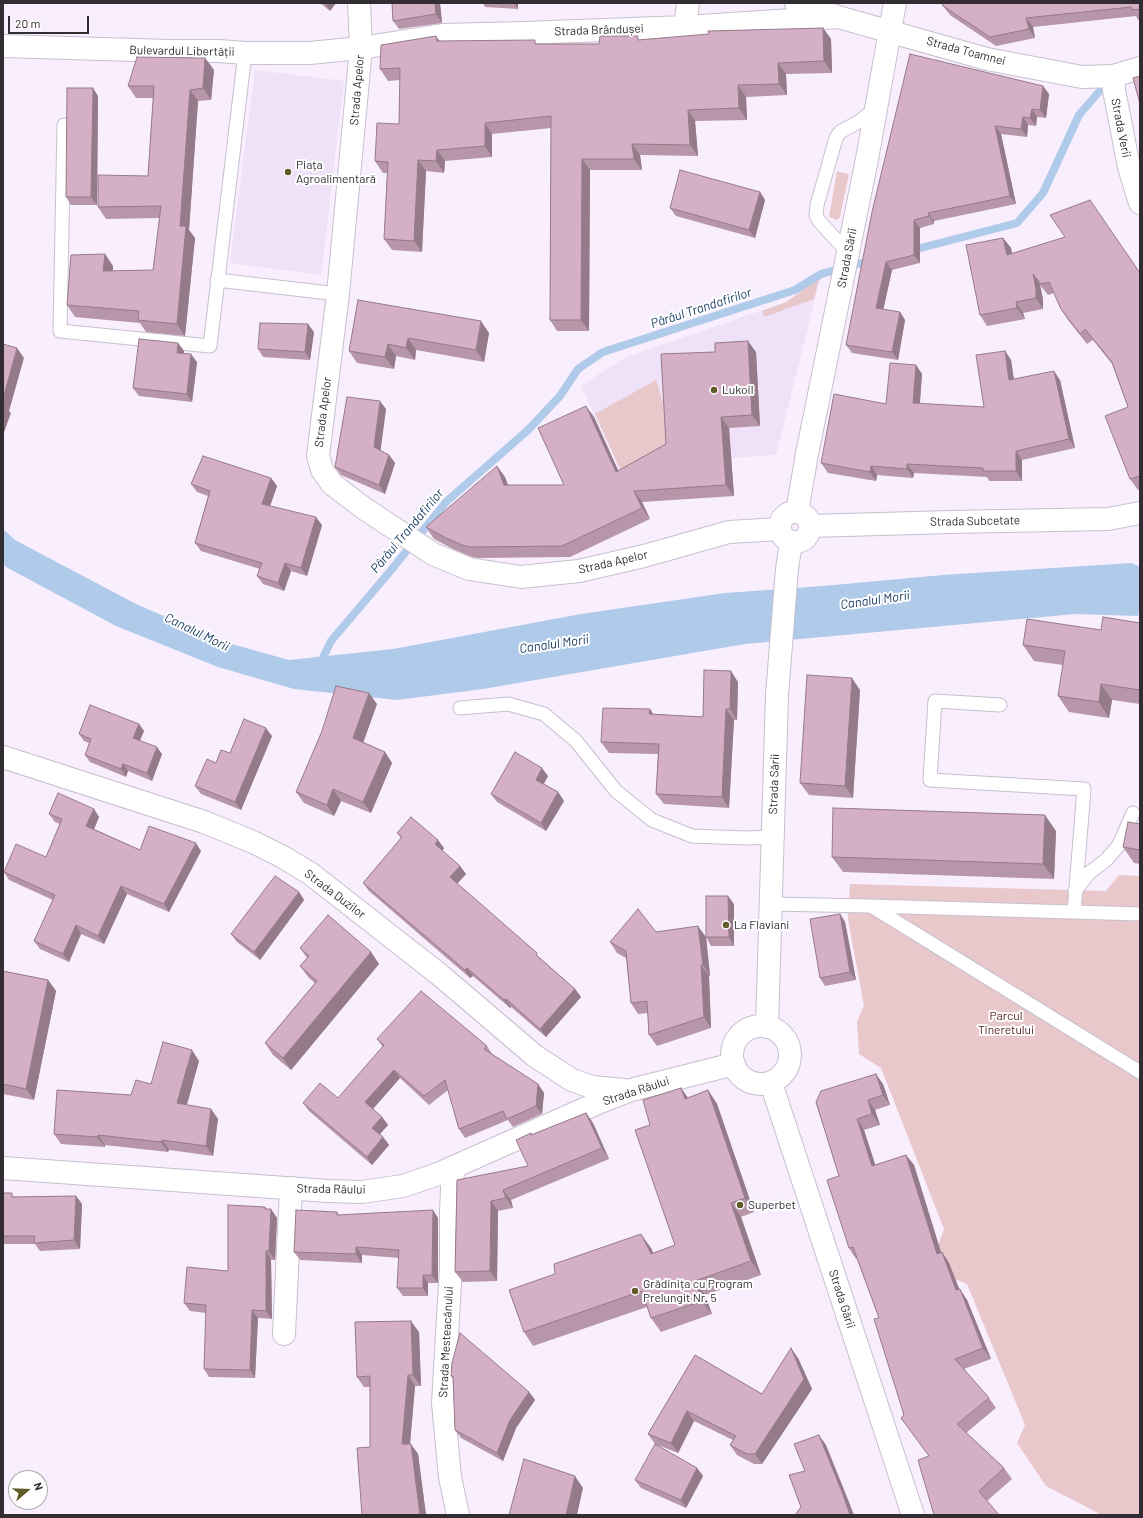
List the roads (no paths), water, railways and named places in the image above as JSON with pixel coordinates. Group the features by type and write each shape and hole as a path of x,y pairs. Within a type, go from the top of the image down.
{"street":[{"name":"Strada Apelor","path":"359,3 361,48 338,294 318,456 322,470 332,484 365,509 433,554 469,569 521,577 579,571 644,556 729,532 786,535"},
{"path":"685,27 688,3"},
{"name":"Strada Toamnei","path":"796,3 838,17 988,59 1082,77 1113,76 1140,68"},
{"name":"Strada Sării","path":"804,519 841,286 877,107 895,3"},
{"name":"Strada Brândușei","path":"361,48 443,35 685,27 838,17"},
{"name":"Bulevardul Libertății","path":"3,46 219,51 244,53 309,53 361,48"},
{"name":"Strada Verii","path":"1113,76 1114,90 1129,167 1140,203"},
{"name":"Strada Subcetate","path":"804,519 942,522 1108,519 1140,513"},
{"path":"786,535 796,542 805,539 810,531 804,519"},
{"path":"1108,519 1140,525"},
{"name":"Strada Sării","path":"767,1026 778,672 787,570 786,535"},
{"name":"Strada Duzilor","path":"3,757 204,822 253,842 283,857 311,874 440,974 535,1056 572,1080 592,1087 631,1090"},
{"path":"757,1026 767,1026 783,1035 787,1040 790,1050 790,1060 787,1070 780,1078 771,1083 759,1085 749,1082 738,1073 732,1054 734,1044 740,1035 748,1029 757,1026"},
{"name":"Strada Râului","path":"3,1168 362,1192 403,1186 453,1167 600,1102 631,1090 734,1064"},
{"name":"Strada Gării","path":"771,1083 912,1515"},
{"name":"Strada Mesteacănului","path":"453,1167 451,1267 443,1403 450,1477 458,1515"},
{"path":"284,1334 291,1188"}],"lane":[{"path":"64,125 60,331 210,346 244,53"},
{"path":"848,254 816,215 817,205 836,138 840,132 860,121 877,107"},
{"path":"217,280 338,294"},
{"path":"1000,705 935,701 930,780 1084,788 1074,912"},
{"path":"460,708 508,704 544,714 576,741 616,791 652,820 692,836 746,838 772,837"},
{"path":"1075,891 1089,873 1106,860 1119,845 1133,812"},
{"path":"770,904 1140,914"},
{"path":"870,906 1140,1072"}],"water":[{"name":"Canalul Morii","path":"3,529 15,540 136,604 221,641 289,660 393,649 581,614 725,593 943,575 1132,563 1140,567 1140,605 1138,616 1075,614 745,644 483,689 397,700 294,689 218,667 116,626 6,567 3,563"}],"waterway":[{"name":"Pârâul Trandafirilor","path":"909,251 1017,223 1043,193 1079,115 1110,79"},
{"name":"Pârâul Trandafirilor","path":"319,666 331,641 446,502 528,430 560,396 578,369 603,352 795,290 821,274 873,260"}],"place":[{"name":"Piața Agroalimentară","path":"288,172"},
{"name":"Lukoil","path":"714,390"},
{"name":"La Flaviani","path":"726,925"},
{"name":"Superbet","path":"740,1205"},
{"name":"Grădinița cu Program Prelungit Nr. 5","path":"635,1291"}],"park label":[{"name":"Parcul Tineretului","path":"1006,1023"}]}
